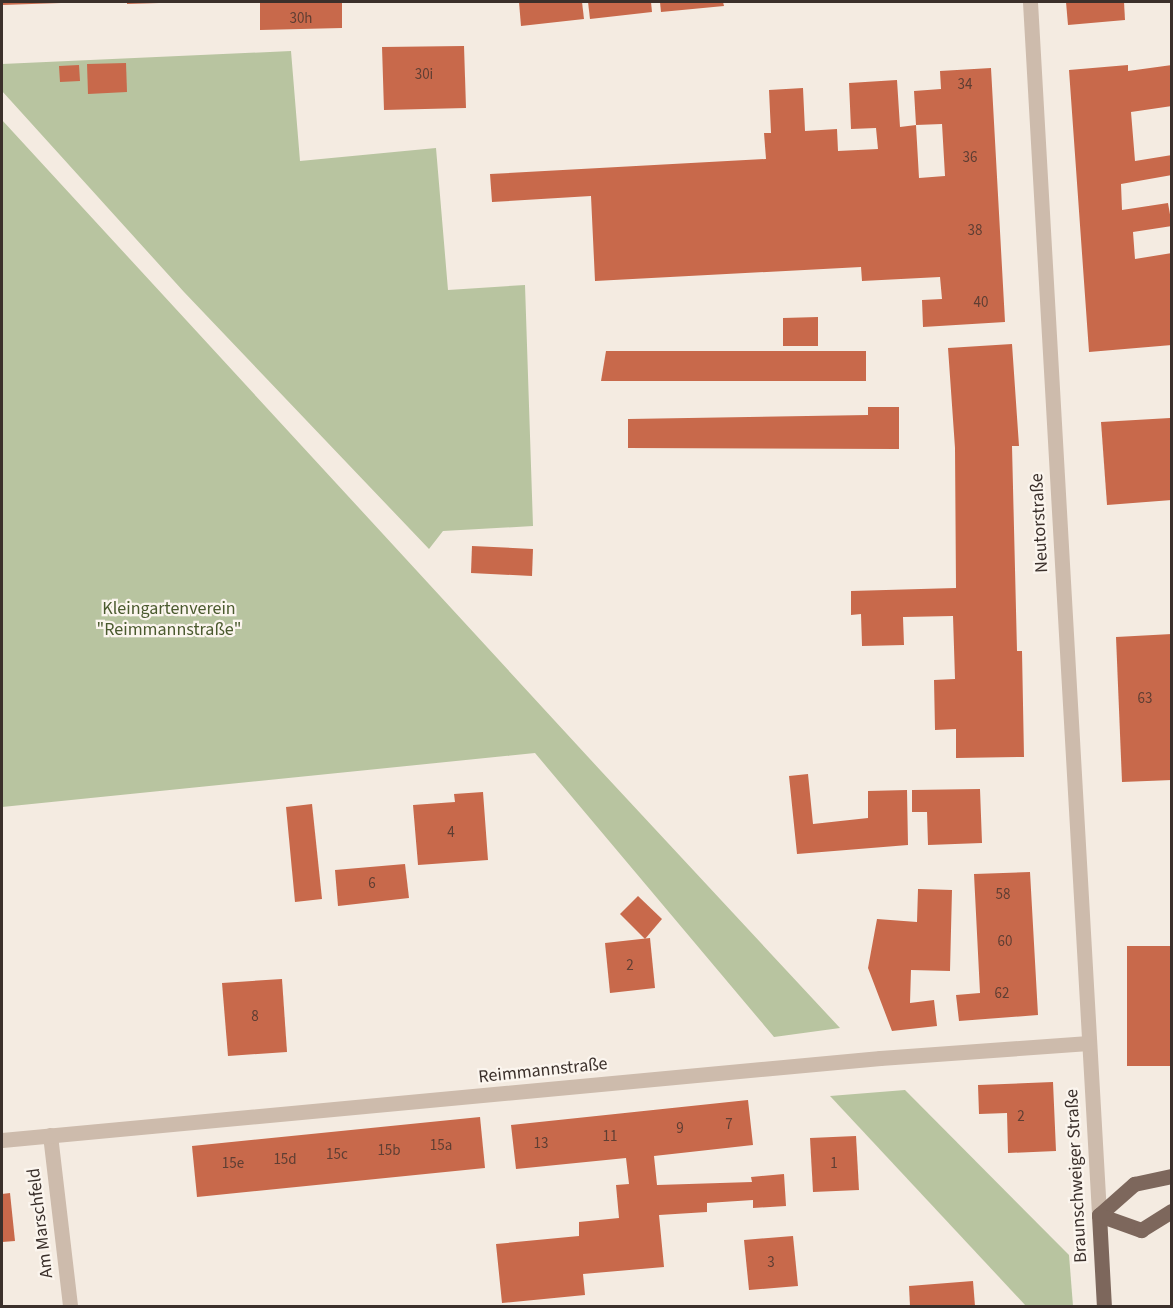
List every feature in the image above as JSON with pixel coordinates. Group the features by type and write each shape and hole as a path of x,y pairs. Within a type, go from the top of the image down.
{"main road":[{"path":"1172,1176 1134,1184 1099,1215 1141,1230 1172,1211"},
{"name":"Braunschweiger Straße","path":"1099,1215 1104,1306"}],"street":[{"name":"Neutorstraße","path":"1030,2 1088,1043"},
{"name":"Reimmannstraße","path":"2,1140 880,1058 1088,1043"},
{"name":"Braunschweiger Straße","path":"1088,1043 1099,1215"},
{"name":"Am Marschfeld","path":"51,1135 70,1306"}],"green space":[{"path":"291,51 300,161 436,148 448,290 525,285 533,526 443,531 429,549 184,292 2,91 2,64"},
{"name":"Kleingartenverein \"Reimmannstraße\"","path":"2,120 840,1028 774,1037 535,753 2,807"},
{"path":"905,1090 1069,1255 1073,1306 1026,1306 830,1096"}],"building":[{"path":"2,2 61,2 61,3 2,5"},
{"path":"127,2 159,2 159,3 127,4"},
{"path":"260,2 342,2 342,28 260,30"},
{"path":"519,2 582,2 584,19 521,26"},
{"path":"588,2 651,2 652,12 590,19"},
{"path":"660,2 723,2 724,6 661,12"},
{"path":"1066,2 1124,2 1125,20 1068,25"},
{"path":"464,46 466,108 384,110 382,47"},
{"path":"126,63 127,92 88,94 87,64"},
{"path":"79,65 80,81 60,82 59,66"},
{"path":"1128,65 1128,71 1172,65 1172,106 1131,112 1135,161 1172,155 1172,175 1121,184 1122,210 1168,203 1172,226 1133,232 1135,259 1172,253 1172,345 1089,352 1069,70"},
{"path":"991,68 1005,322 923,327 922,300 942,299 940,277 862,281 861,267 595,281 591,196 492,202 490,174 766,159 764,133 771,133 769,90 803,88 805,131 837,129 838,151 878,149 876,128 851,129 849,83 897,80 900,127 916,125 914,91 941,89 940,71","holes":["942,124 945,176 919,178 916,125"]},
{"path":"818,317 818,346 783,346 783,318"},
{"path":"1012,344 1019,446 1012,446 1017,651 1022,651 1024,757 956,758 956,729 935,730 934,680 955,679 953,616 903,617 904,645 862,646 861,614 851,615 851,591 956,588 955,448 948,348"},
{"path":"606,351 866,351 866,381 601,381"},
{"path":"868,407 899,407 899,449 628,448 628,419 868,415"},
{"path":"1170,418 1172,500 1107,505 1101,422"},
{"path":"472,546 533,549 532,576 471,573"},
{"path":"1172,634 1172,780 1122,782 1116,637"},
{"path":"808,774 813,824 868,818 868,791 907,790 908,845 797,854 789,776"},
{"path":"980,789 982,843 928,845 927,812 912,812 912,790"},
{"path":"483,792 488,860 418,865 413,805 455,802 454,794"},
{"path":"312,804 322,899 295,902 286,807"},
{"path":"405,864 409,898 338,906 335,870"},
{"path":"1030,872 1038,1015 959,1021 956,995 980,993 974,874"},
{"path":"918,889 952,890 950,971 911,970 910,1003 934,1000 937,1026 892,1031 868,968 877,919 917,922"},
{"path":"638,896 662,919 645,939 620,914"},
{"path":"650,938 655,988 610,993 605,943"},
{"path":"1127,946 1172,946 1172,1066 1127,1066"},
{"path":"282,979 287,1052 228,1056 222,983"},
{"path":"1053,1082 1056,1151 1008,1153 1007,1113 979,1114 978,1085"},
{"path":"748,1100 753,1145 654,1156 657,1185 752,1182 751,1177 784,1174 786,1206 753,1208 753,1200 707,1203 707,1212 659,1215 664,1267 583,1274 585,1295 502,1303 496,1244 579,1236 579,1222 619,1218 616,1185 629,1184 626,1158 516,1169 511,1125"},
{"path":"480,1117 485,1168 197,1197 192,1146"},
{"path":"856,1136 859,1190 813,1192 810,1138"},
{"path":"10,1193 15,1241 2,1242 2,1194"},
{"path":"793,1236 798,1286 749,1290 744,1240"},
{"path":"973,1281 975,1306 910,1306 909,1286"}]}
